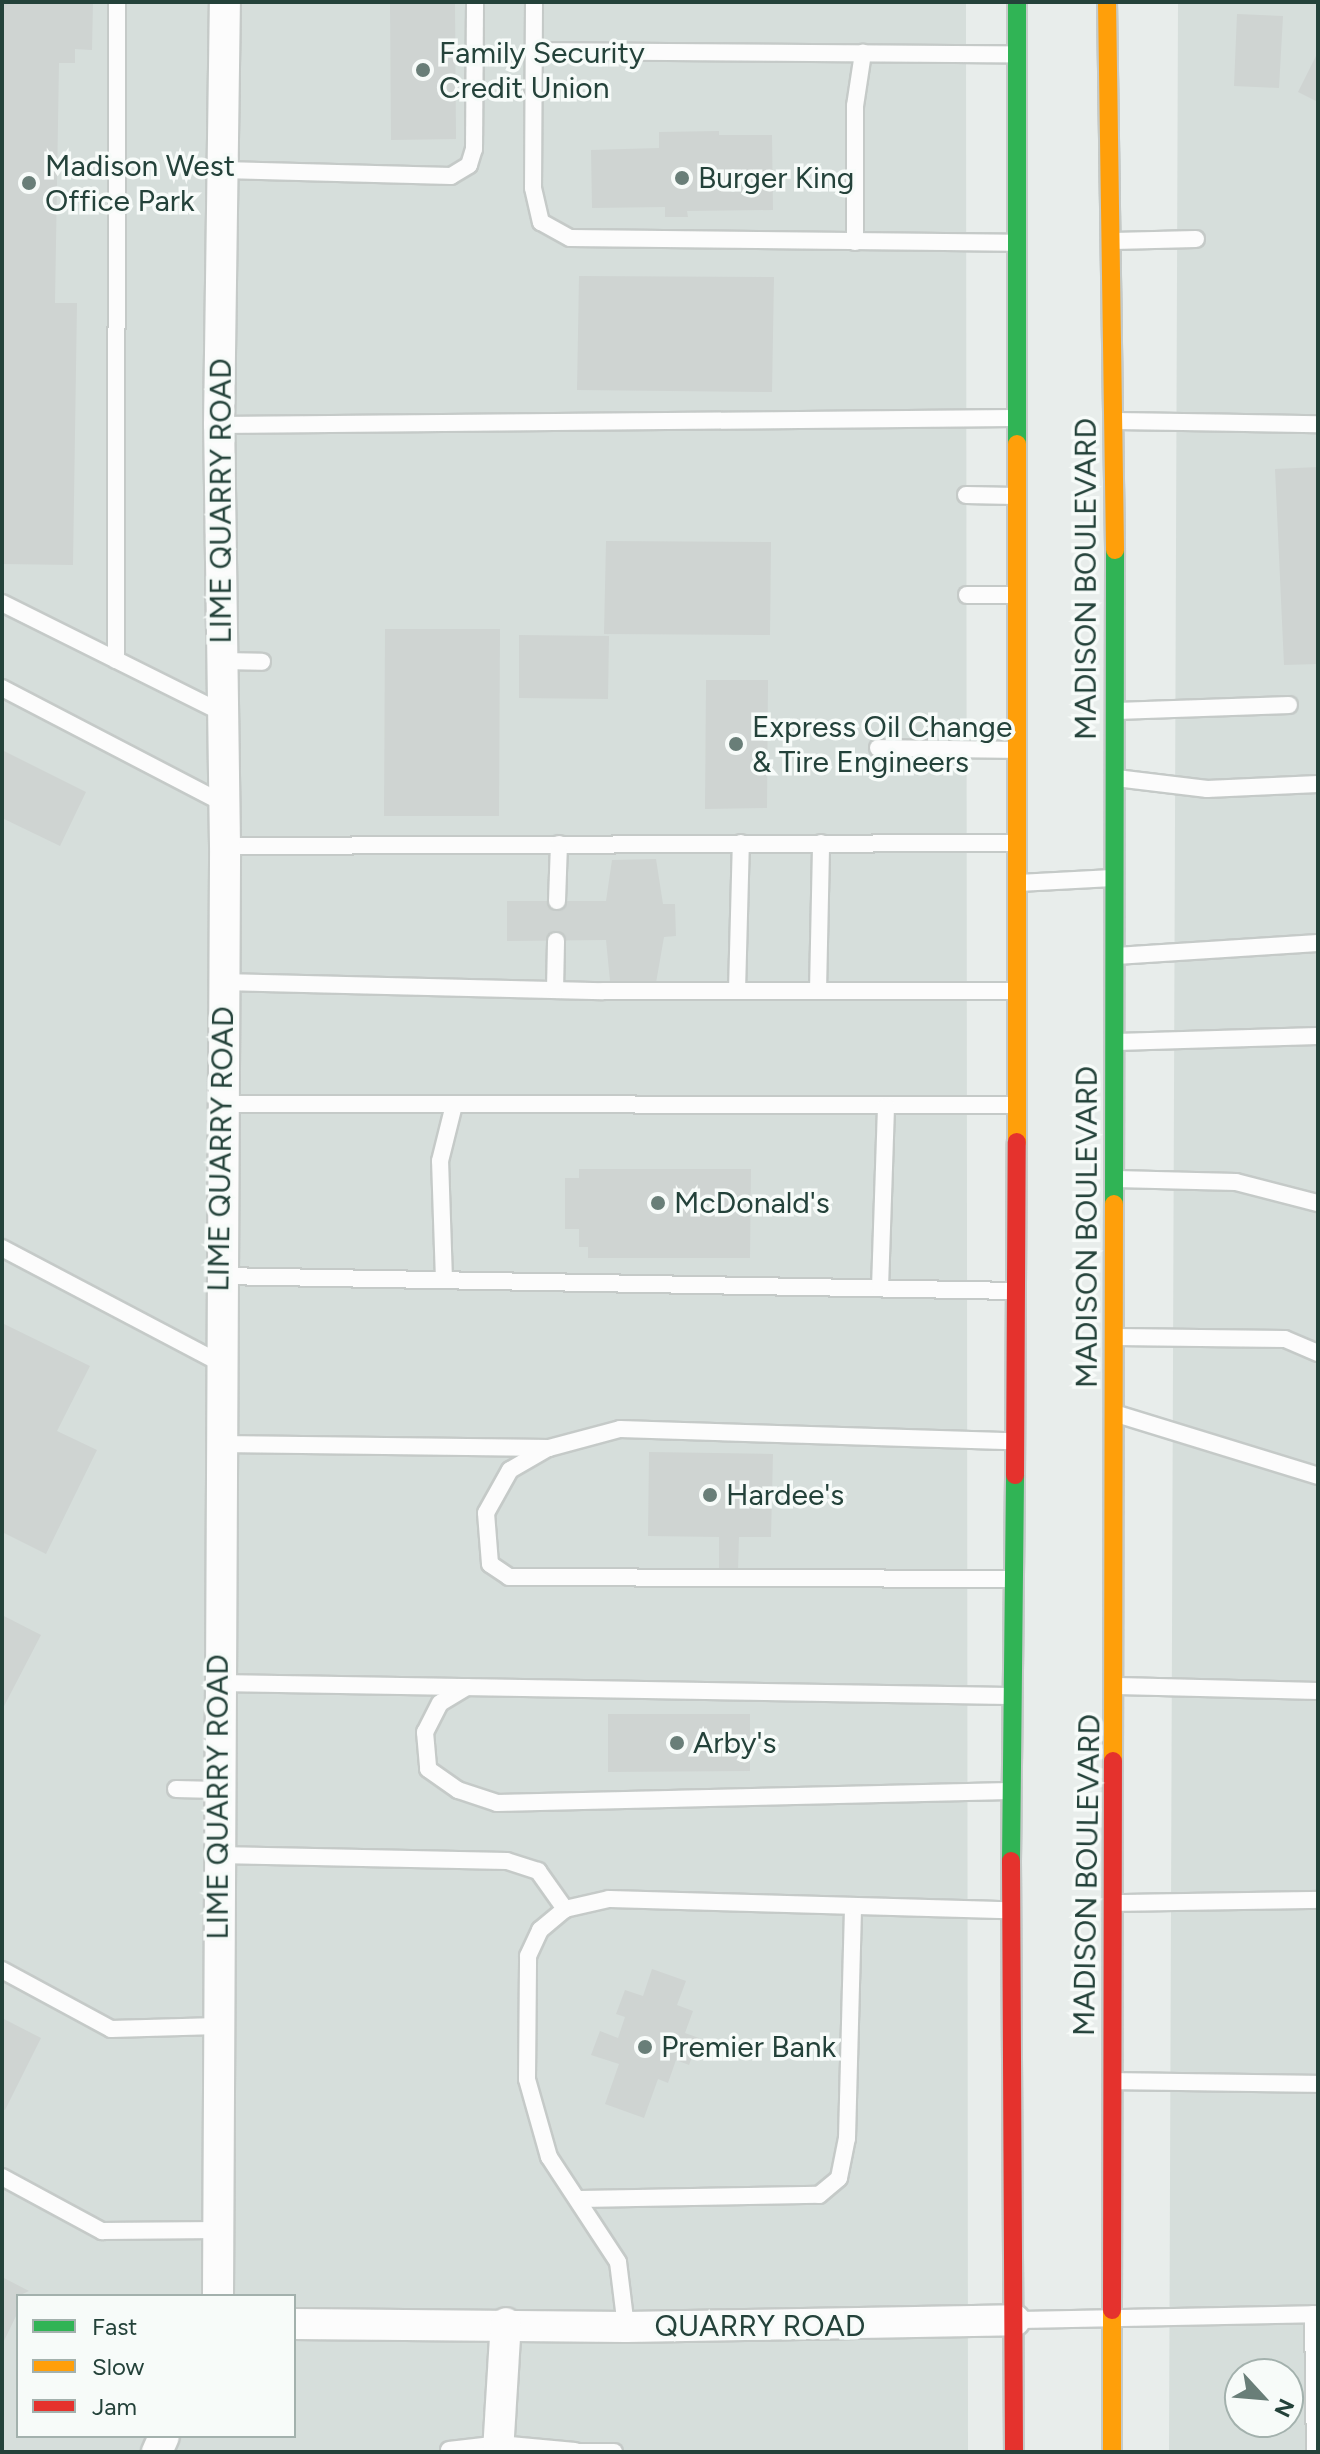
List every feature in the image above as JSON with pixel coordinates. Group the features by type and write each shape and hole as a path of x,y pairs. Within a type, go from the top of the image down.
{"main road":[{"path":"1014,2452 1010,1910 1012,1441 1017,1291 1017,2"},
{"name":"MADISON BOULEVARD","path":"1107,2 1109,241 1115,421 1114,1413 1117,1686 1112,2452"}],"street":[{"name":"LIME QUARRY ROAD","path":"218,2294 218,1362 225,846 219,425 225,2"},
{"name":"QUARRY ROAD","path":"296,2324 506,2323 626,2327 1015,2320"},
{"path":"498,2448 506,2323"}],"lane":[{"path":"116,660 117,2"},
{"path":"223,170 451,176 469,165 474,149 475,2"},
{"path":"534,2 533,188 541,222 570,238 1017,243"},
{"path":"533,51 1019,54"},
{"path":"855,242 855,106 863,53"},
{"path":"1109,241 1196,239"},
{"path":"219,425 1016,418"},
{"path":"1115,421 1318,424"},
{"path":"966,495 1016,497"},
{"path":"967,595 1016,595"},
{"path":"2,603 223,713"},
{"path":"223,661 262,662"},
{"path":"2,688 223,803"},
{"path":"1115,711 1289,705"},
{"path":"878,748 1017,750"},
{"path":"1114,777 1207,789 1318,784"},
{"path":"737,991 741,843"},
{"path":"818,991 821,843"},
{"path":"225,846 1016,843"},
{"path":"557,901 559,844"},
{"path":"1017,883 1115,878"},
{"path":"555,990 556,941"},
{"path":"1115,956 1318,943"},
{"path":"222,982 555,990 1017,991"},
{"path":"1115,1042 1318,1036"},
{"path":"221,1104 1016,1105"},
{"path":"444,1280 440,1161 454,1105"},
{"path":"880,1288 886,1106"},
{"path":"1114,1179 1236,1182 1318,1203"},
{"path":"2,1248 218,1362"},
{"path":"220,1276 1017,1291"},
{"path":"1114,1337 1285,1339 1318,1353"},
{"path":"1114,1413 1318,1476"},
{"path":"1011,1579 509,1577 490,1564 486,1513 510,1470 549,1448 620,1429 1012,1441"},
{"path":"220,1444 549,1448"},
{"path":"218,1683 1011,1696"},
{"path":"468,1686 440,1703 425,1732 428,1769 458,1790 497,1803 1011,1791"},
{"path":"1117,1686 1318,1691"},
{"path":"176,1789 217,1790"},
{"path":"218,1855 507,1861 538,1871 565,1909"},
{"path":"626,2327 618,2262 580,2199 549,2157 527,2079 528,1956 540,1930 565,1909 609,1899 1010,1910"},
{"path":"1114,1903 1318,1900"},
{"path":"580,2199 819,2195 839,2178 847,2138 853,1907"},
{"path":"2,1970 111,2029 218,2026"},
{"path":"1113,2081 1318,2084"},
{"path":"2,2177 102,2231 218,2230"},
{"path":"1015,2320 1316,2314 1315,2452"},
{"path":"449,2450 498,2448 614,2452"}],"shaded area":[{"path":"2,2 966,2 968,2452 2,2452"},
{"path":"1178,2 1318,2 1318,2452 1169,2452"}],"building":[{"name":"Madison West Office Park","path":"2,2 93,2 92,50 75,49 75,63 59,63 55,303 77,303 73,565 2,564"},
{"name":"Family Security Credit Union","path":"390,2 455,2 456,139 391,140"},
{"path":"1237,14 1283,16 1279,88 1234,86"},
{"path":"1318,52 1318,102 1298,92"},
{"name":"Burger King","path":"719,131 719,135 772,135 773,210 687,211 688,217 665,217 665,207 592,208 591,150 659,148 659,132"},
{"path":"579,276 774,277 772,392 577,390"},
{"path":"1318,467 1318,664 1284,665 1275,469"},
{"path":"606,541 771,542 770,635 604,634"},
{"path":"385,629 500,629 499,816 384,816"},
{"path":"519,635 609,636 608,699 519,698"},
{"name":"Express Oil Change & Tire Engineers","path":"706,680 768,680 767,808 705,809"},
{"path":"2,750 86,792 60,846 2,818"},
{"path":"656,859 663,904 675,904 676,936 664,937 656,983 610,981 606,940 507,941 507,901 606,901 612,860"},
{"name":"McDonald's","path":"579,1169 751,1169 750,1258 588,1258 588,1247 579,1247 579,1229 565,1229 565,1178 579,1178"},
{"path":"2,1323 90,1366 57,1431 97,1450 46,1554 2,1532"},
{"name":"Hardee's","path":"649,1452 773,1454 771,1537 739,1537 738,1570 719,1570 719,1537 648,1536"},
{"path":"2,1615 41,1635 2,1710"},
{"path":"608,1714 750,1714 750,1771 608,1772"},
{"name":"Premier Bank","path":"652,1969 686,1981 677,2005 693,2011 685,2033 699,2038 689,2065 676,2060 668,2083 658,2079 644,2118 605,2104 619,2064 591,2055 600,2031 618,2038 625,2017 616,2014 625,1990 643,1996"},
{"path":"2,2018 41,2038 5,2110 2,2109"},
{"path":"2,2277 29,2291 16,2294 16,2316 2,2345"}],"traffic: fast":[{"path":"1017,2 1017,444"},
{"path":"1114,1204 1115,550"},
{"path":"1011,1861 1015,1475"}],"traffic: slow":[{"path":"1107,2 1115,550"},
{"path":"1017,444 1017,1142"},
{"path":"1113,1761 1114,1204"},
{"path":"1112,2310 1112,2452"}],"traffic: jam":[{"path":"1015,1475 1017,1142"},
{"path":"1112,2310 1113,1761"},
{"path":"1011,1861 1014,2452"}],"place":[{"name":"Family Security Credit Union","path":"423,70"},
{"name":"Burger King","path":"682,178"},
{"name":"Madison West Office Park","path":"29,183"},
{"name":"Express Oil Change & Tire Engineers","path":"736,744"},
{"name":"McDonald's","path":"658,1203"},
{"name":"Hardee's","path":"710,1495"},
{"name":"Arby's","path":"677,1743"},
{"name":"Premier Bank","path":"645,2047"}]}
